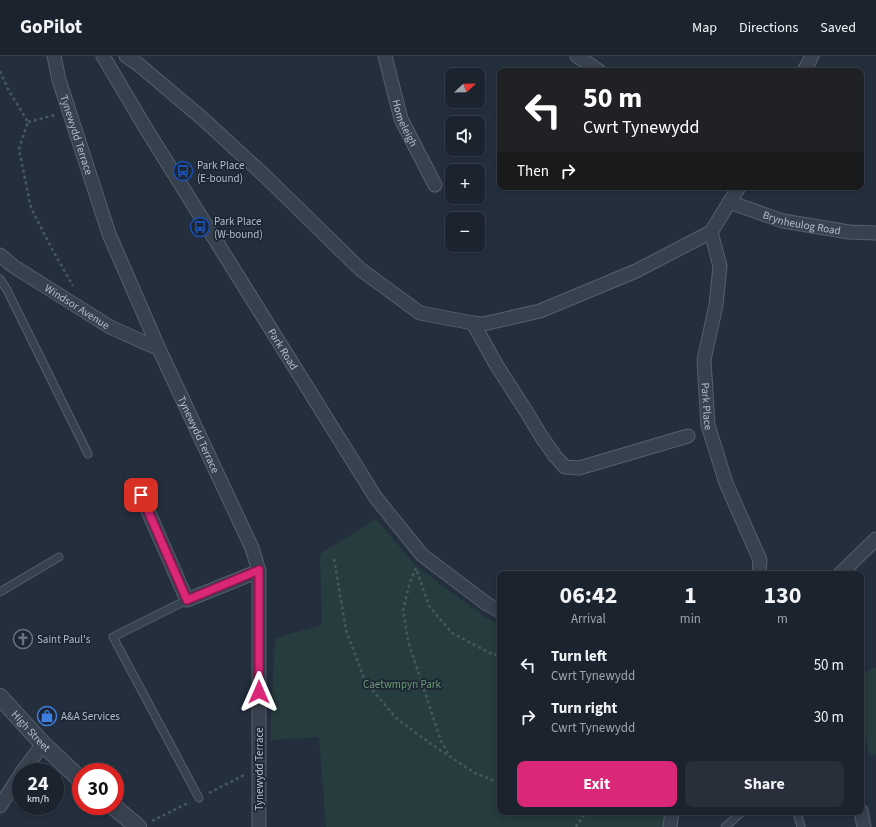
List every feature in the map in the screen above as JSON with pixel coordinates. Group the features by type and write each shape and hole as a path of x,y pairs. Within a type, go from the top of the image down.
{"street":[{"name":"Tynewydd Terrace","path":"54,56 58,80 108,234 159,349 252,548 259,570 259,827"},
{"name":"Park Road","path":"103,56 145,127 376,498 422,555 497,609"},
{"path":"126,56 138,64 208,124 267,178 360,269 420,313 473,324 483,324 540,311 636,271 711,232 737,190"},
{"name":"Homeleigh","path":"385,56 401,119 435,185"},
{"path":"577,56 595,68"},
{"path":"806,68 812,56"},
{"name":"Brynheulog Road","path":"729,202 783,220 849,232 876,234"},
{"name":"Park Place","path":"711,232 720,266 716,304 704,360 708,425 726,483 760,560 759,571"},
{"name":"Windsor Avenue","path":"0,255 14,266 110,327 159,349"},
{"path":"473,324 497,366 541,436 565,467 579,468 688,436"},
{"path":"141,495 187,600 259,570"},
{"path":"843,571 876,538"},
{"name":"High Street","path":"0,697 43,744 72,771"},
{"path":"29,763 43,744"},
{"path":"0,806 12,788"},
{"path":"124,815 138,827"},
{"path":"670,827 672,815"},
{"path":"862,815 864,827"}],"lane":[{"path":"0,279 7,290 88,454"},
{"path":"0,592 59,557"},
{"path":"187,600 113,637 199,798"},
{"path":"725,827 739,815"},
{"path":"798,815 802,827"}],"path":[{"path":"0,71 8,89 28,122 19,149 31,208 52,249 75,288"},
{"path":"28,122 69,112"},
{"path":"422,555 410,582 403,610 408,641 441,741 450,757"},
{"path":"334,559 346,630 365,681 396,718 431,744 475,773 497,782"},
{"path":"416,568 429,606 452,633 490,653 497,655"},
{"path":"576,827 584,815"}],"green space":[{"name":"Caetwmpyn Park","path":"376,519 416,566 486,618 497,624 497,815 667,815 665,827 326,827 319,737 270,740 275,638 322,625 320,554"},
{"path":"876,668 876,754 870,756 864,731 864,672"}],"place":[{"name":"Park Place (E-bound)","path":"183,171"},
{"name":"Park Place (W-bound)","path":"200,227"},
{"name":"Saint Paul's","path":"23,639"},
{"name":"A&A Services","path":"47,716"}],"route":[{"path":"141,495 187,600 259,570 259,692"}]}
